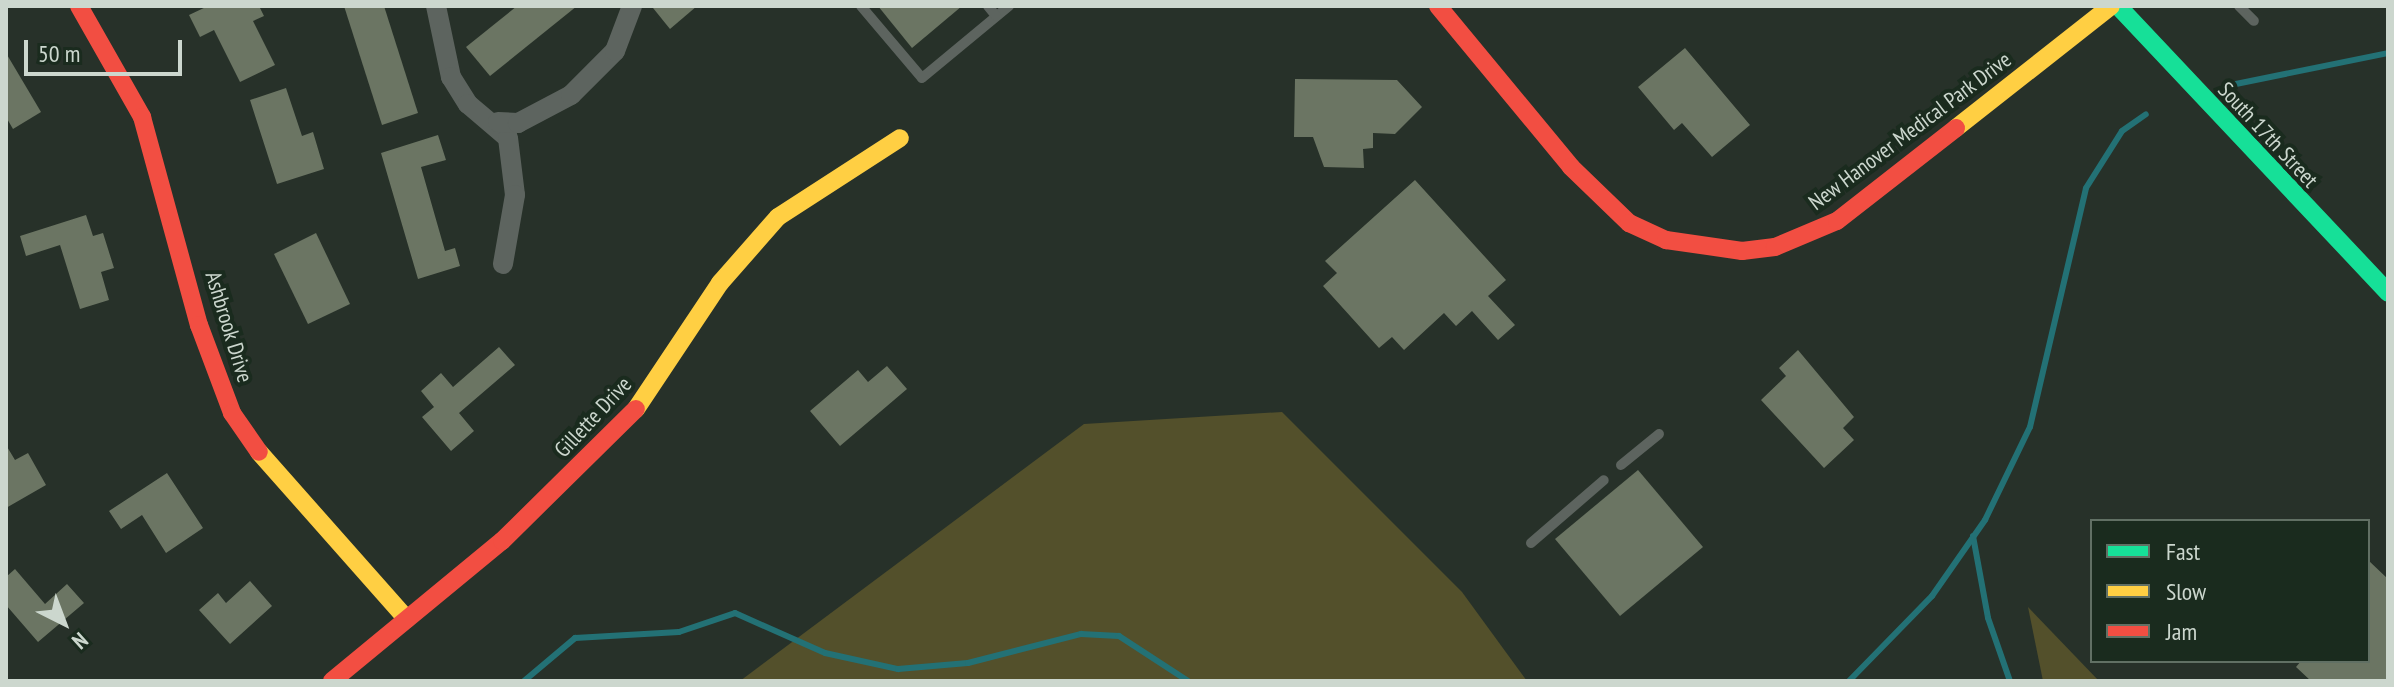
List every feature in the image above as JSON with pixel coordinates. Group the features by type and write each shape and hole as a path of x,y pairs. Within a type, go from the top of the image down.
{"street":[{"name":"Ashbrook Drive","path":"79,6 142,117 199,325 232,413 273,471 407,619"},
{"path":"436,6 451,77 479,114 498,122 548,111 582,86 615,51 632,6"},
{"name":"New Hanover Medical Park Drive","path":"1438,6 1571,167 1629,223 1666,240 1742,251 1775,247 1837,221 2111,6"},
{"name":"South 17th Street","path":"2118,6 2388,293"},
{"path":"498,122 514,164 503,264"},
{"name":"Gillette Drive","path":"332,681 407,619 629,419 720,283 778,217 900,138"}],"lane":[{"path":"861,6 922,78 1009,6"},
{"path":"988,6 996,16"},
{"path":"2239,6 2254,21"},
{"path":"1621,465 1659,434"},
{"path":"1531,543 1604,480"}],"shaded area":[{"path":"1282,412 1462,592 1527,681 740,681 1084,424"},
{"path":"2028,607 2099,681 2043,681"}],"building":[{"path":"208,6 259,6 264,16 253,21 275,65 240,82 214,30 200,37 189,15"},
{"path":"344,6 384,6 418,113 382,125"},
{"path":"517,6 577,6 490,76 466,47"},
{"path":"656,6 697,6 670,29 653,8"},
{"path":"878,6 962,6 912,48"},
{"path":"1685,48 1750,125 1712,157 1682,123 1674,130 1638,87"},
{"path":"6,53 41,112 13,129 6,117"},
{"path":"1295,79 1397,80 1422,107 1395,134 1373,133 1373,148 1363,149 1364,168 1324,167 1313,137 1294,137"},
{"path":"286,88 302,136 313,132 324,169 277,184 250,100"},
{"path":"438,135 446,160 421,167 445,251 455,248 460,266 418,279 381,153"},
{"path":"1415,180 1506,280 1488,296 1515,325 1498,340 1472,311 1456,326 1444,313 1404,350 1392,337 1379,348 1323,286 1337,273 1325,261"},
{"path":"86,215 93,236 103,233 114,268 101,272 109,300 80,309 60,245 26,256 20,236"},
{"path":"316,233 350,304 308,324 274,254"},
{"path":"499,347 515,365 459,413 474,431 451,451 422,417 434,407 421,391 441,373 453,387"},
{"path":"1798,350 1854,417 1843,428 1854,440 1824,468 1761,400 1786,376 1779,368"},
{"path":"887,366 907,389 840,446 810,411 858,370 868,382"},
{"path":"6,445 15,460 28,453 46,485 6,508"},
{"path":"1638,470 1703,547 1620,616 1555,539"},
{"path":"167,473 203,528 166,553 142,515 121,529 109,511"},
{"path":"2370,562 2388,579 2388,681 2311,681 2296,667 2299,663 2370,663"},
{"path":"15,569 45,604 67,584 84,603 38,642 6,605 6,577"},
{"path":"250,581 272,606 230,644 199,610 218,593 226,603"}],"waterway":[{"path":"2226,86 2388,53"},
{"path":"1849,681 1932,596 1985,520 2030,427 2086,188 2122,131 2146,114"},
{"path":"1973,536 1988,618 2010,681"},
{"path":"524,681 575,638 679,632 735,613 825,653 898,669 968,663 1081,634 1119,636 1188,681"}],"traffic: fast":[{"path":"2118,6 2388,293"}],"traffic: slow":[{"path":"1956,128 2111,6"},
{"path":"636,409 720,283 778,217 900,138"},
{"path":"259,452 407,619"}],"traffic: jam":[{"path":"79,6 142,117 199,325 232,413 259,452"},
{"path":"1438,6 1571,167 1629,223 1666,240 1742,251 1775,247 1837,221 1956,128"},
{"path":"332,681 502,541 636,409"}]}
